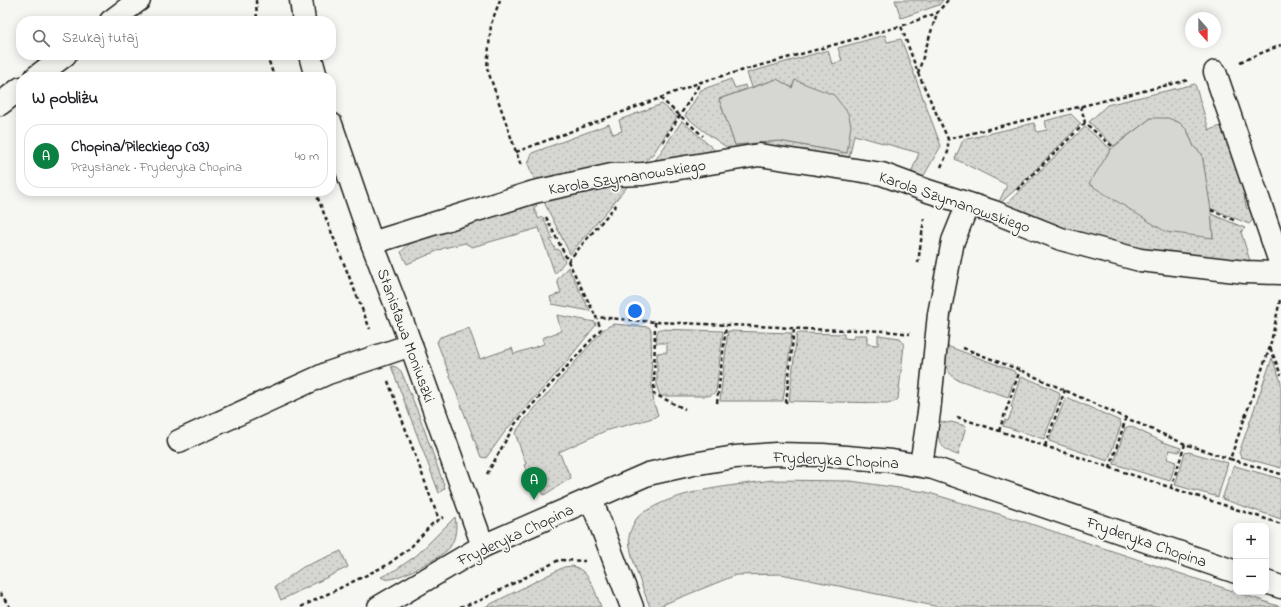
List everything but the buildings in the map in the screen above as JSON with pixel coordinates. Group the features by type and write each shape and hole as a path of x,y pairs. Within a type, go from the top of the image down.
{"street":[{"path":"118,16 139,0"},
{"path":"301,0 303,16"},
{"path":"43,72 58,60"},
{"path":"311,60 315,72"},
{"path":"1215,72 1281,265"},
{"name":"Stanisława Moniuszki","path":"336,139 372,243 411,345 483,546"},
{"name":"Karola Szymanowskiego","path":"372,243 534,192 612,175 643,174 759,155 882,174 928,192 994,212 1061,239 1140,260 1245,272 1281,273"},
{"path":"920,466 929,412 939,314 953,241 968,204"},
{"path":"179,441 328,372 411,345"},
{"name":"Fryderyka Chopina","path":"379,607 483,546 648,474 693,464 776,454 823,455 892,461 933,468 1233,571"},
{"path":"591,499 632,607"},
{"path":"1269,583 1281,588"}],"path":[{"path":"256,0 257,16"},
{"path":"300,607 387,566 410,548 432,524 468,504 515,424 601,329 534,192 523,173 487,68 491,24 500,0"},
{"path":"918,73 937,13 948,0"},
{"path":"516,152 701,82 901,26 937,13"},
{"path":"901,26 918,73 948,139 948,152 928,192 917,271"},
{"path":"948,139 1215,72 1281,45"},
{"path":"269,60 272,72"},
{"path":"660,98 730,160"},
{"path":"1081,106 1085,123 1113,147"},
{"path":"994,212 1085,123"},
{"path":"1230,459 1270,347 1281,296"},
{"path":"596,317 726,326 872,330 908,334 947,342 1020,370 1185,444 1281,474"},
{"path":"655,322 654,394 685,409"},
{"path":"717,403 726,326"},
{"path":"908,334 909,326"},
{"path":"786,403 794,329"},
{"path":"1270,347 1281,375"},
{"path":"999,431 1020,370"},
{"path":"1045,446 1065,390"},
{"path":"929,412 947,414 1281,524"},
{"path":"1110,468 1126,418"},
{"path":"1171,488 1185,444"},
{"path":"460,607 479,601 559,560 587,561"},
{"path":"0,593 10,607"}],"shaded area":[{"path":"895,0 943,0 939,5 901,18"},
{"path":"885,35 887,42 901,39 941,146 923,177 911,173 919,153 854,135 849,159 786,148 732,151 685,116 701,90 731,79 735,88 745,85 746,89 719,99 735,145 779,141 847,153 795,80 792,88 777,79 752,87 747,73 828,50 832,64 842,61 838,48"},
{"path":"777,79 792,88 795,80 834,95 848,113 851,125 847,153 779,141 735,145 719,99"},
{"path":"1195,84 1209,130 1224,125 1249,196 1244,198 1247,209 1253,207 1256,216 1249,224 1210,208 1202,154 1194,147 1187,130 1151,118 1114,146 1089,122 1107,105"},
{"path":"662,104 677,117 653,154 643,163 599,169 536,183 528,164 532,153 609,124 613,134 622,131 619,120"},
{"path":"1071,114 1081,124 997,206 1007,185 955,159 963,140 1034,123 1037,132 1047,130 1045,121"},
{"path":"1151,118 1168,118 1180,123 1187,130 1194,147 1202,154 1211,210 1213,238 1166,232 1089,184 1111,149"},
{"path":"682,121 718,153 654,162"},
{"path":"1085,127 1111,149 1090,184 1213,238 1211,214 1245,228 1241,232 1250,261 1248,263 1149,254 1058,230 1003,207"},
{"path":"633,180 570,254 542,198"},
{"path":"534,199 537,205 534,209 539,219 543,217 553,239 550,240 556,250 558,249 565,261 555,274 539,228 472,247 465,243 444,248 407,264 401,252 417,237"},
{"path":"568,267 590,311 552,304 550,297 561,293 557,280"},
{"path":"557,315 595,322 596,325 563,366 507,429 486,458 481,457 437,342 440,337 469,328 480,359 512,348 514,354 544,344 542,338 561,331"},
{"path":"613,324 649,327 651,330 652,387 654,404 658,415 653,418 605,431 559,452 571,478 544,495 536,481 527,473 524,465 526,464 515,433 604,329"},
{"path":"659,329 723,331 716,392 707,396 660,396 657,387 657,353 667,352 667,343 656,343"},
{"path":"728,331 792,333 783,401 720,401"},
{"path":"797,333 844,334 844,338 853,339 854,335 867,335 867,344 878,345 878,335 900,338 904,345 898,399 894,402 887,403 789,401"},
{"path":"947,346 1014,371 1016,375 1008,397 956,379 952,376 947,368 945,360"},
{"path":"1272,358 1281,382 1281,468 1241,457 1239,453"},
{"path":"391,366 396,367 401,371 419,415 445,488 439,493"},
{"path":"1024,377 1059,392 1060,396 1044,439 1003,426 1005,420 1008,421 1013,408 1011,407 1020,378"},
{"path":"1069,398 1120,421 1121,425 1108,461 1049,441 1065,399"},
{"path":"939,421 947,423 951,422 966,426 958,455 943,447 938,433"},
{"path":"1130,426 1163,442 1181,448 1179,452 1170,450 1167,459 1176,462 1170,481 1114,464 1125,428"},
{"path":"1189,452 1228,463 1218,497 1175,485 1185,453"},
{"path":"1235,466 1281,479 1281,519 1222,499 1233,467"},
{"path":"772,480 851,481 926,492 1022,521 1233,591 1233,595 1245,595 1281,607 939,607 781,574 736,575 657,607 650,607 631,553 629,537 630,531 638,517 645,511 676,497 708,489"},
{"path":"455,517 456,529 452,544 440,556 395,578 386,579 381,577 397,569 417,555"},
{"path":"341,551 348,567 281,600 275,587 303,567"},
{"path":"572,566 578,568 588,577 601,607 485,607 564,567"}],"place":[{"name":"Chopina/Pileckiego (03)","path":"534,500"}]}
